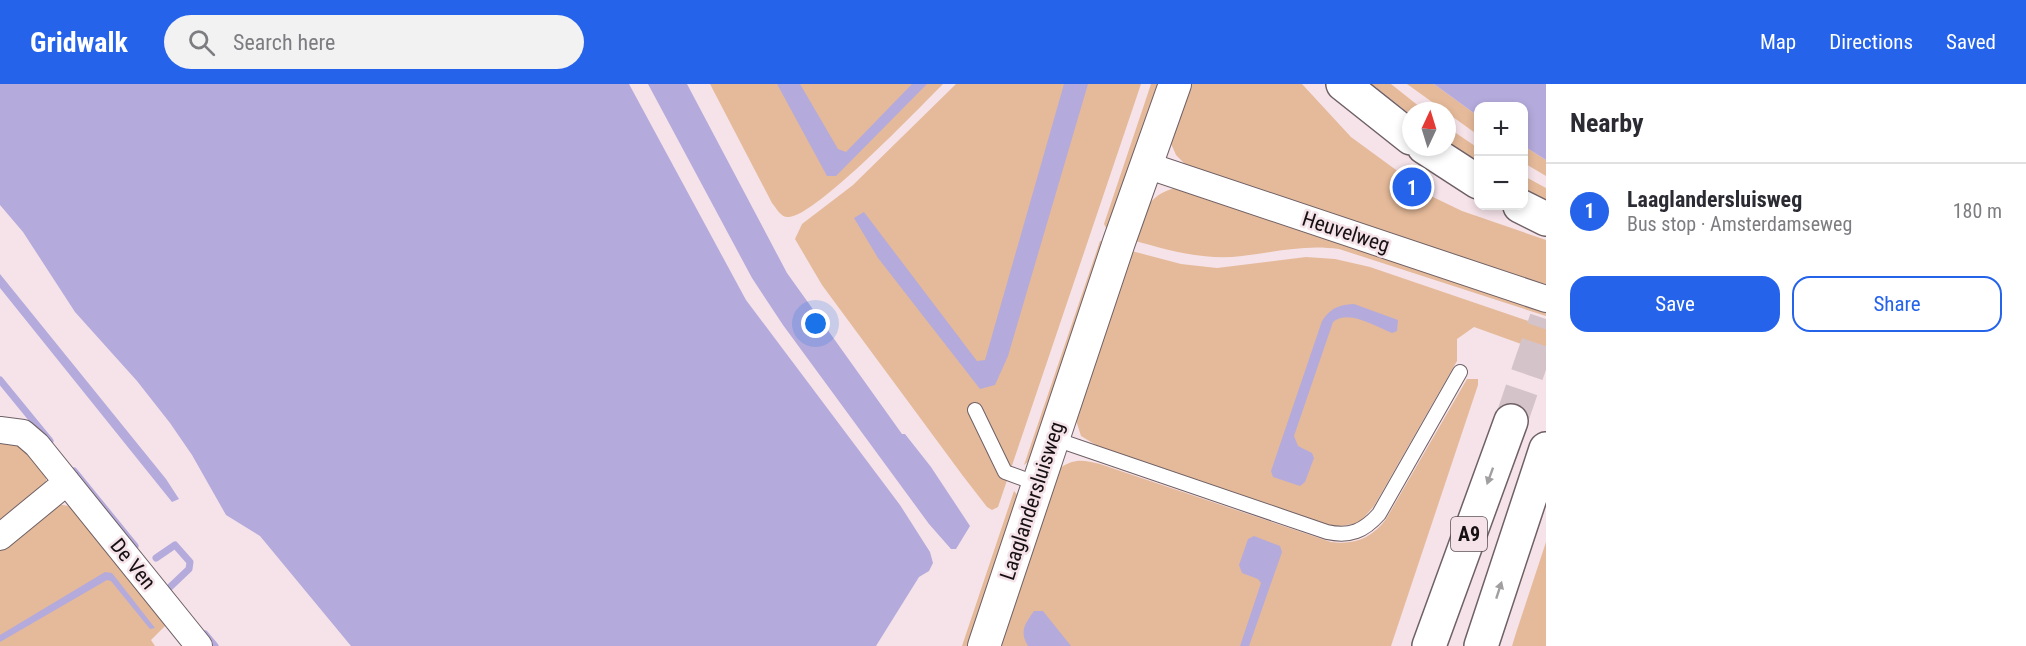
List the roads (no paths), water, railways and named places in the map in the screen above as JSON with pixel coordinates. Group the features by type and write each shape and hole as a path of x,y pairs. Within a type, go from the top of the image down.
{"main road":[{"path":"1343,84 1402,131"},
{"path":"1438,156 1474,179"},
{"path":"1528,210 1546,219"},
{"name":"A9","path":"1429,646 1511,421"},
{"name":"A9","path":"1480,646 1546,449"}],"street":[{"name":"Laaglandersluisweg","path":"984,646 1052,438 1175,84"},
{"name":"Heuvelweg","path":"1146,165 1546,298"},
{"name":"De Ven","path":"0,430 13,430 30,437 199,646"},
{"path":"0,537 67,482"}],"lane":[{"path":"1052,438 1327,532 1350,534 1371,524 1379,514 1460,372"},
{"path":"975,410 1005,472 1038,484"}],"waterway":[{"path":"0,380 50,441"},
{"path":"74,471 135,546"},
{"path":"156,558 175,545 190,562 189,569 169,588"},
{"path":"205,634 215,646"}],"tunnel":[{"path":"1511,421 1546,319"}],"place":[{"name":"Laaglandersluisweg","path":"1412,187"}]}
